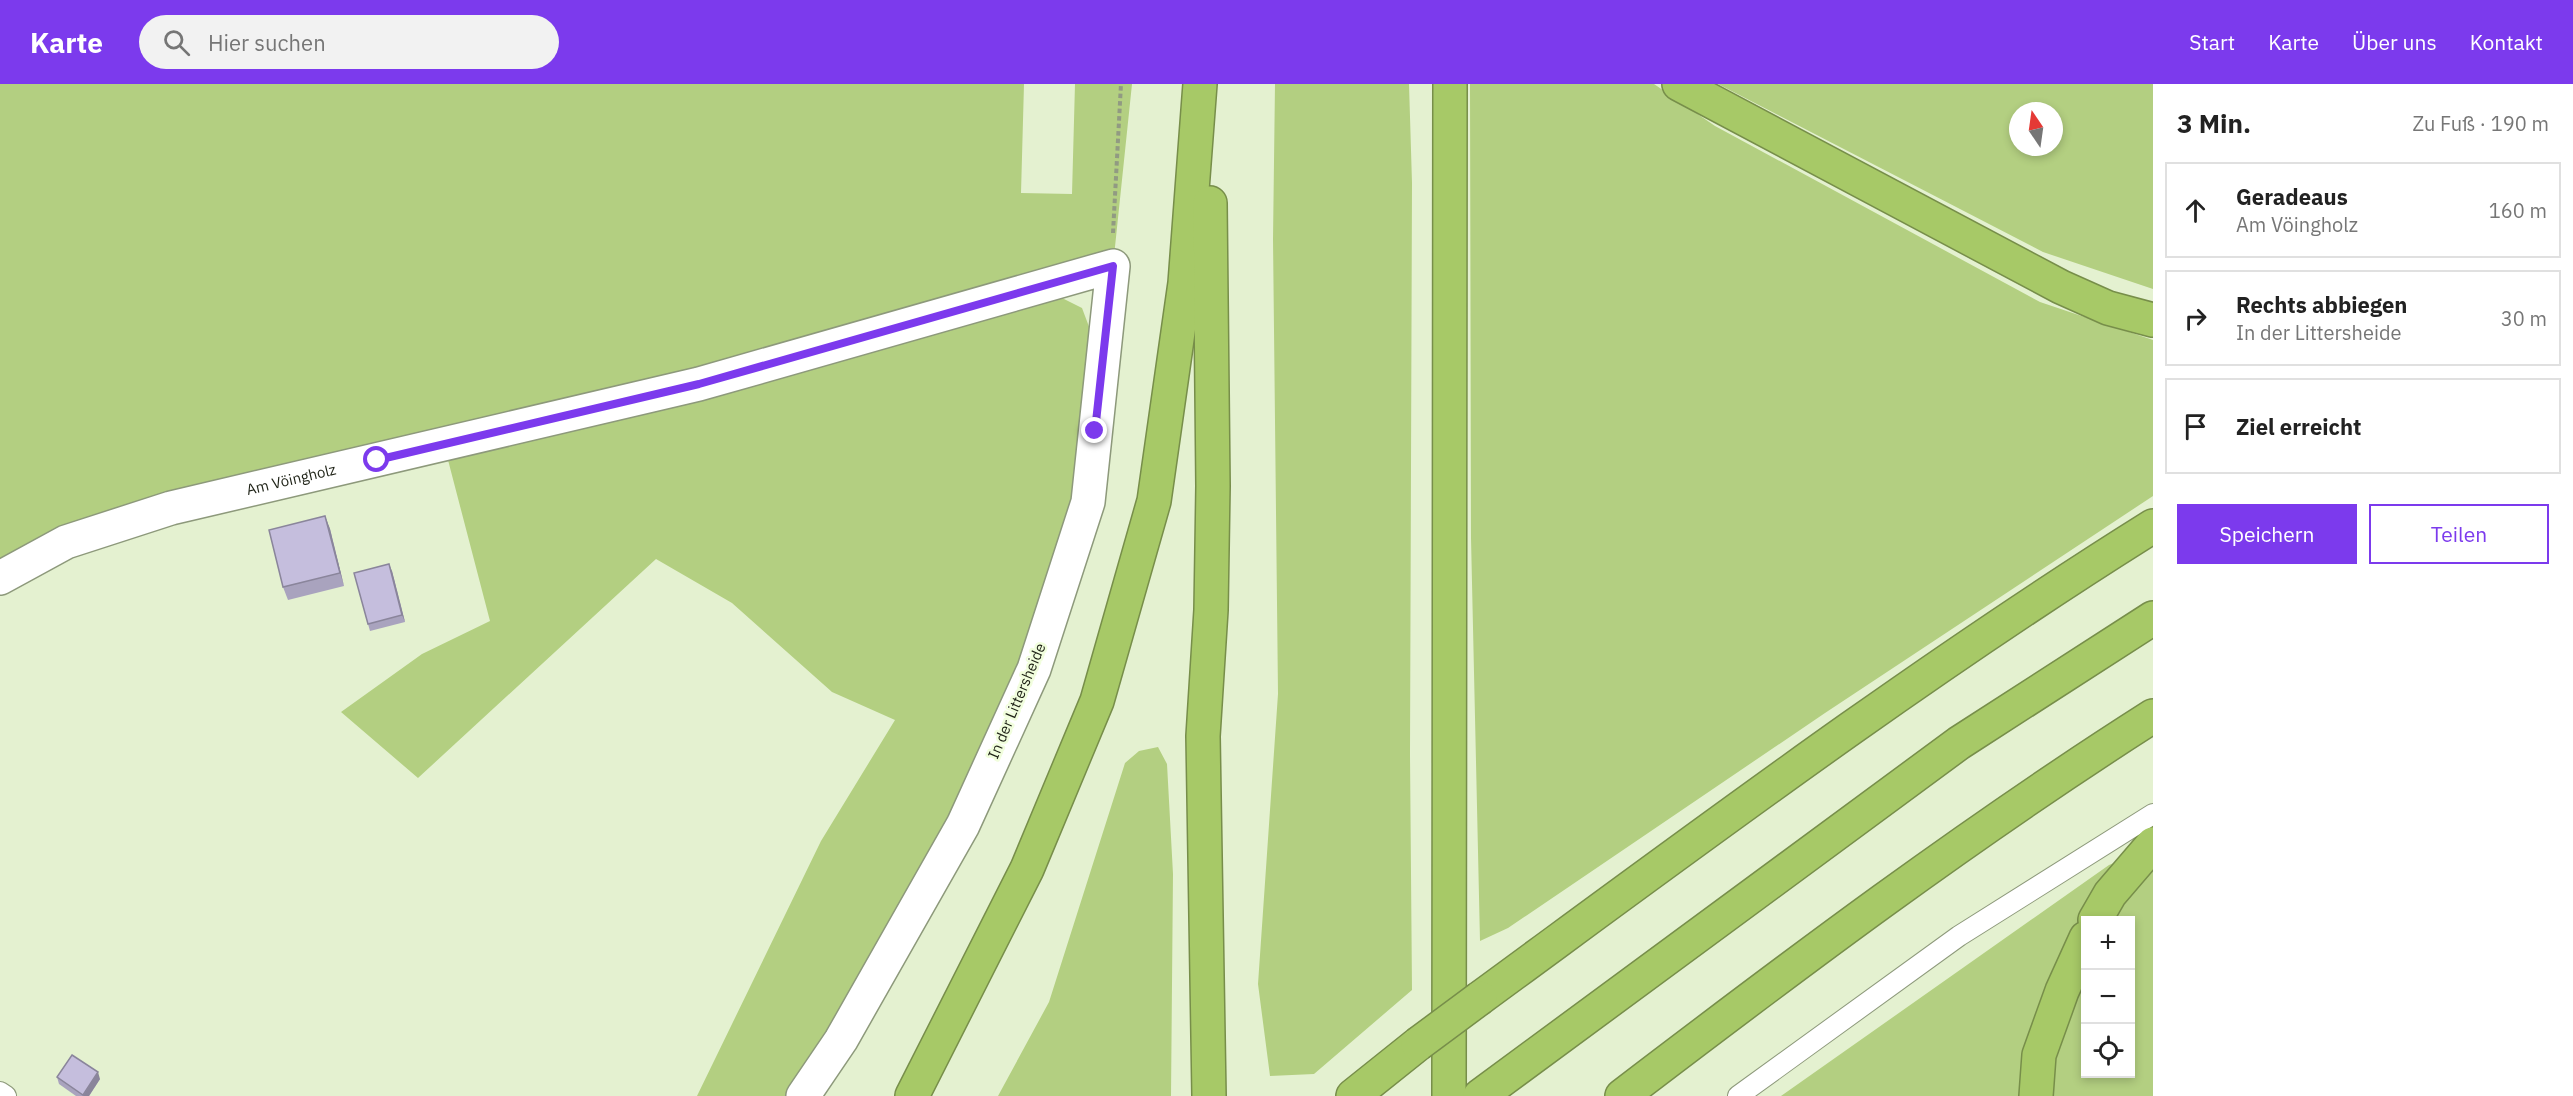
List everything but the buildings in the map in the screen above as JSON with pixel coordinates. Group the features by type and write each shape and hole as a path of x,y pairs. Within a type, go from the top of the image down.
{"highway":[{"path":"912,1096 1027,869 1097,701 1154,501 1185,284 1200,84"},
{"path":"1209,84 1213,486 1211,610 1203,736 1209,1096"},
{"path":"1449,1096 1450,84"},
{"path":"1678,84 2061,287 2108,308 2153,320"},
{"path":"1353,1096 1418,1044 1770,786 2075,575 2153,526"},
{"path":"1482,1094 1959,743 2153,618"},
{"path":"1622,1096 1829,938 2086,759 2153,716"},
{"path":"2098,916 2110,894 2153,844"},
{"path":"2036,1096 2039,1055 2062,991 2081,947"}],"street":[{"name":"Am Vöingholz","path":"0,578 66,542 171,508 699,384 1113,266"},
{"name":"In der Littersheide","path":"803,1096 841,1040 963,825 1034,669 1088,502 1113,266"}],"lane":[{"path":"1738,1096 1959,936 2153,814"},
{"path":"0,1092 6,1096"}],"path":[{"path":"1113,266 1121,84"}],"green space":[{"path":"0,84 1024,84 1021,193 1072,194 1075,84 1132,84 1113,266 171,508 0,578"},
{"path":"1275,84 1409,84 1412,183 1410,755 1412,990 1314,1074 1270,1076 1258,984 1278,694 1273,239"},
{"path":"1470,84 1654,84 1715,126 2040,302 2153,340 2153,496 1825,713 1508,928 1480,941 1471,538"},
{"path":"1718,84 2153,84 2153,289 2043,252"},
{"path":"1049,298 1062,298 1082,308 1091,332 1080,469 1063,541 992,739 943,840 792,1096 697,1096 821,841 895,720 832,692 732,603 656,559 418,778 341,712 422,654 490,621 448,460 743,388"},
{"path":"1158,747 1167,764 1173,874 1171,1096 998,1096 1049,1002 1125,763 1139,751"},
{"path":"2153,847 2153,1096 1781,1096 2109,865"}],"route":[{"path":"377,460 699,384 1113,266 1095,431"}]}
